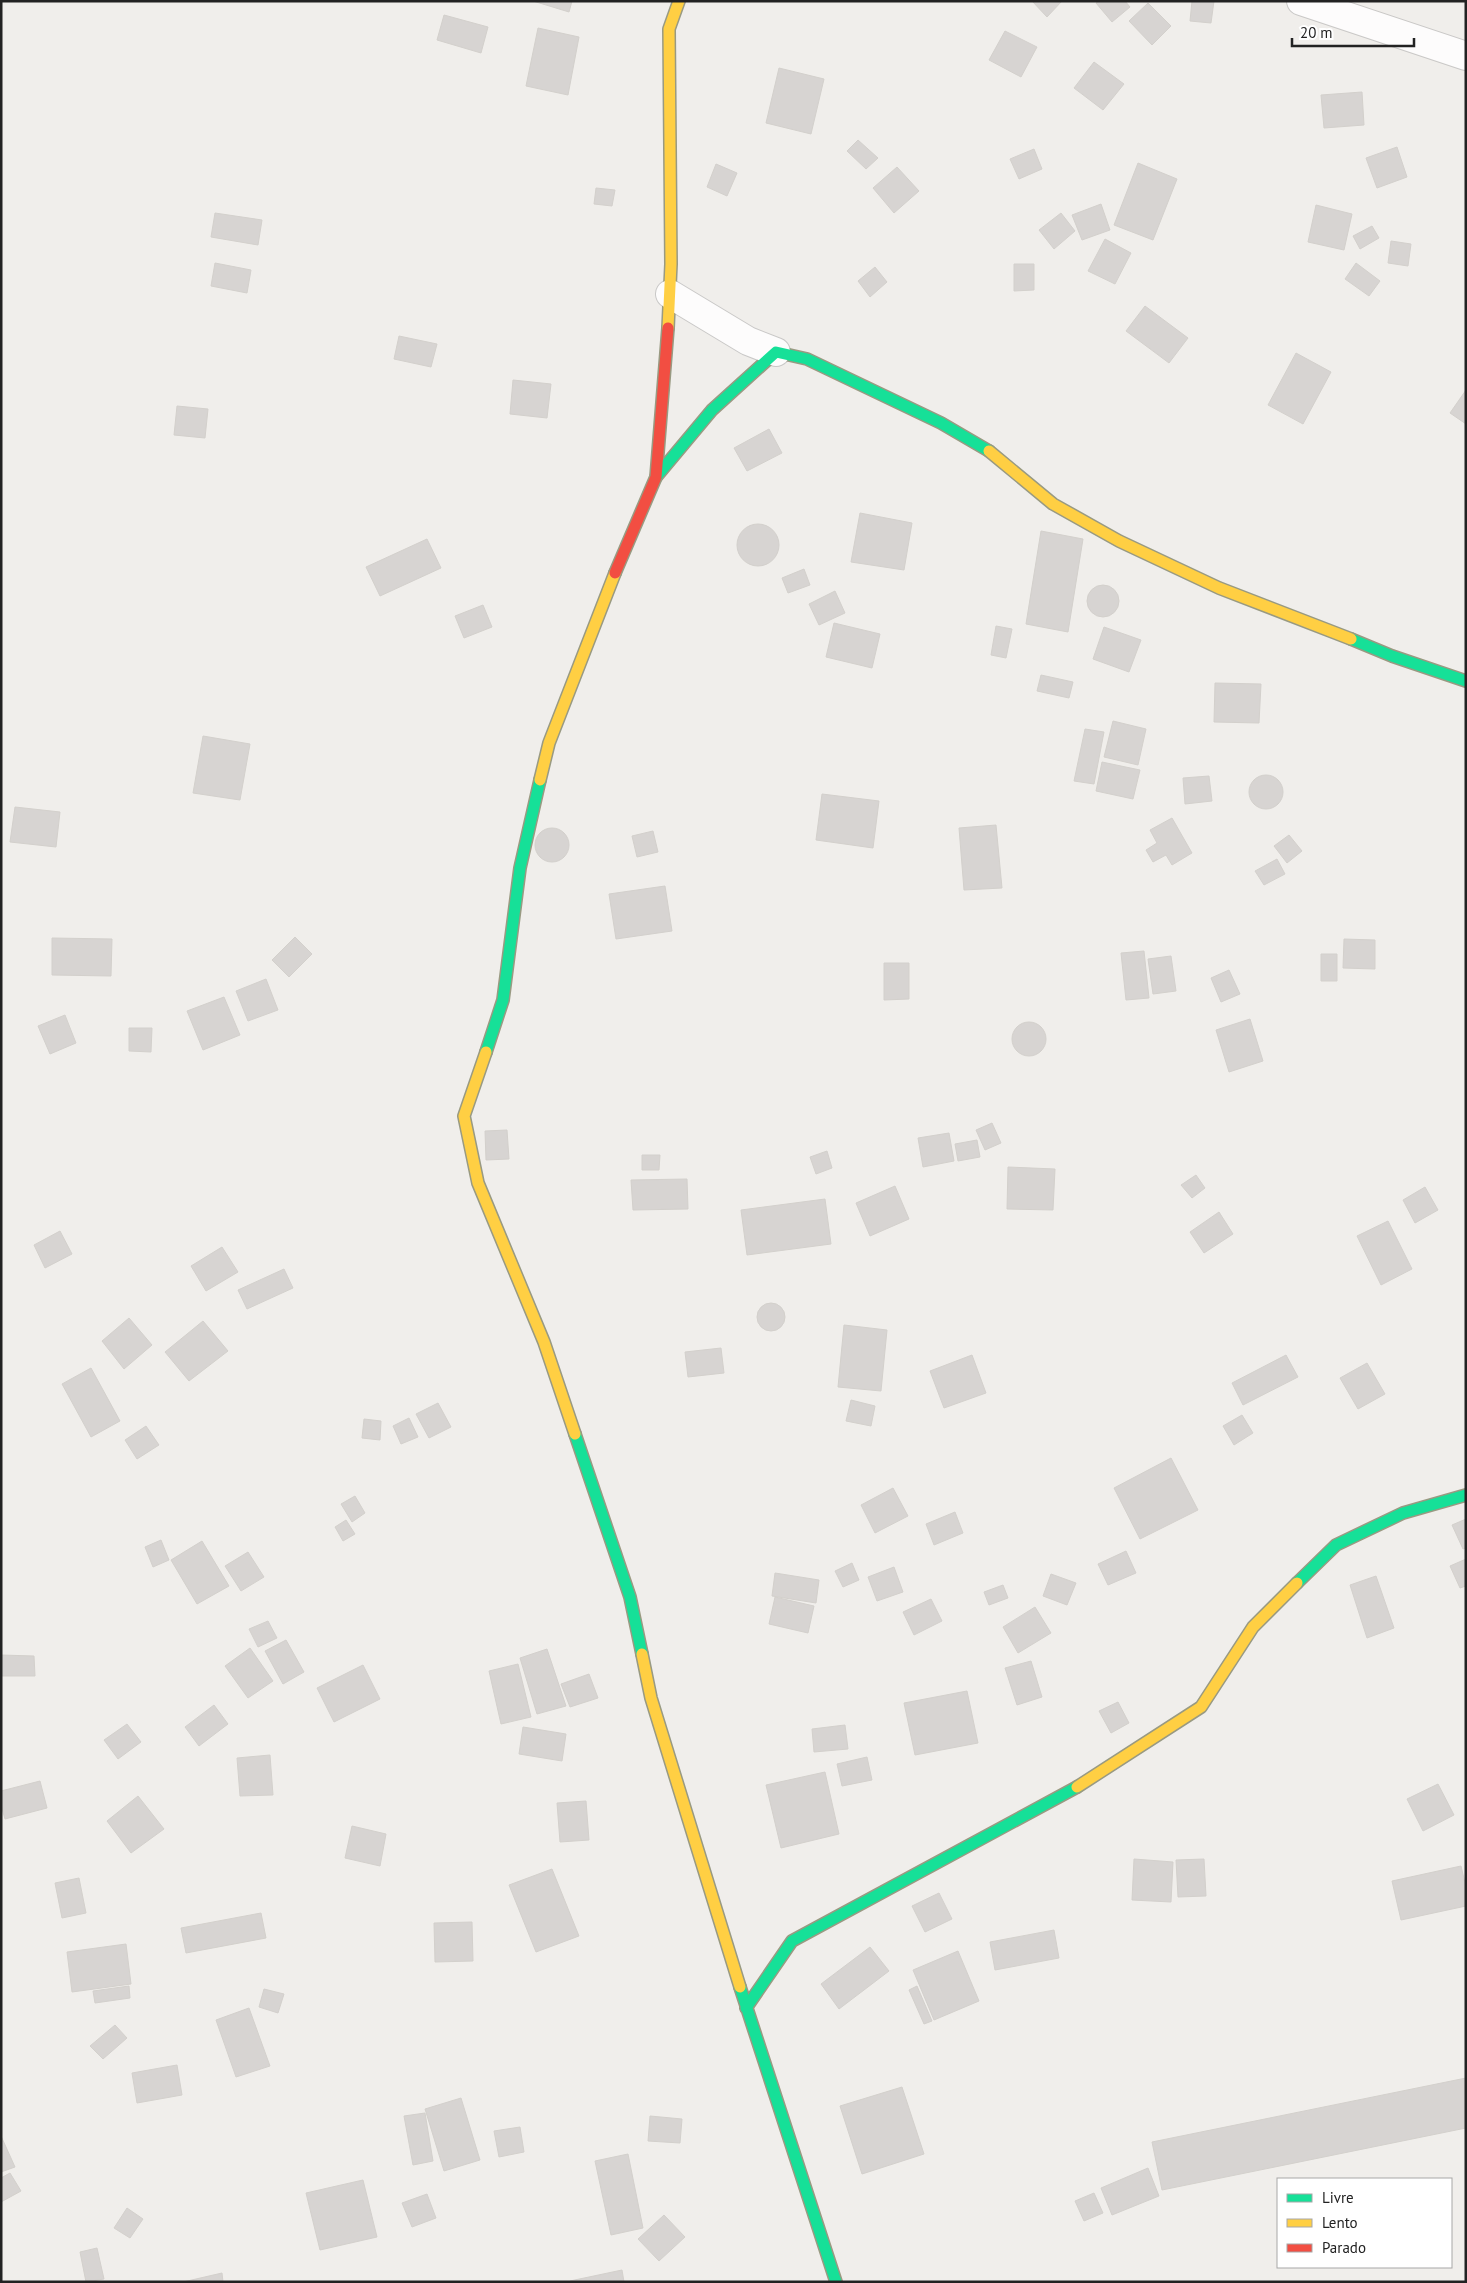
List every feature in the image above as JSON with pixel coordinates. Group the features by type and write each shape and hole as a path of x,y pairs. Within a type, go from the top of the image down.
{"street":[{"path":"656,477 670,294 669,29 679,1"},
{"path":"1301,1 1466,56"},
{"path":"670,294 748,341 776,352 807,359 941,423 986,448 1053,504 1128,545 1219,588 1392,656 1466,682"},
{"path":"776,352 712,410 656,477 605,597 549,743 520,868 503,1000 464,1116 478,1183 544,1342 630,1597 651,1698 746,2008 836,2282"},
{"path":"746,2008 792,1941 1093,1780 1201,1707 1253,1627 1336,1545 1403,1513 1466,1496"}],"building":[{"path":"533,1 572,1 569,12"},
{"path":"1032,1 1062,1 1047,17"},
{"path":"1099,1 1125,1 1130,7 1112,22 1096,3"},
{"path":"1192,1 1214,1 1211,23 1190,21"},
{"path":"1148,3 1171,26 1152,45 1129,21"},
{"path":"444,15 488,27 481,53 437,40"},
{"path":"538,28 579,37 568,95 526,86"},
{"path":"1005,31 1037,47 1021,77 989,60"},
{"path":"1094,62 1124,84 1103,110 1074,88"},
{"path":"779,68 824,79 811,134 766,123"},
{"path":"1362,92 1364,125 1324,128 1321,95"},
{"path":"858,140 878,158 866,169 847,151"},
{"path":"1397,147 1407,177 1377,188 1366,158"},
{"path":"1034,149 1042,169 1019,179 1010,159"},
{"path":"1138,163 1177,179 1153,240 1114,225"},
{"path":"716,164 737,173 727,196 707,187"},
{"path":"897,167 919,191 894,213 873,188"},
{"path":"596,188 615,190 612,206 594,204"},
{"path":"1101,204 1110,230 1082,240 1072,215"},
{"path":"1316,205 1352,214 1344,250 1308,242"},
{"path":"215,213 262,220 258,245 211,237"},
{"path":"1061,213 1075,231 1054,249 1039,230"},
{"path":"1372,226 1379,238 1360,249 1353,236"},
{"path":"1105,239 1131,253 1115,284 1088,271"},
{"path":"1391,241 1411,244 1408,266 1388,263"},
{"path":"215,263 251,270 247,293 211,286"},
{"path":"1356,263 1380,281 1369,296 1345,279"},
{"path":"1014,264 1034,264 1034,290 1014,291"},
{"path":"875,267 887,282 870,297 858,281"},
{"path":"1145,306 1188,338 1169,363 1126,331"},
{"path":"399,336 437,344 431,367 394,359"},
{"path":"1296,353 1331,372 1303,424 1268,405"},
{"path":"513,380 551,384 547,418 510,414"},
{"path":"1466,390 1466,424 1450,413"},
{"path":"177,406 208,409 205,438 174,435"},
{"path":"769,429 782,453 747,471 734,448"},
{"path":"860,513 912,523 904,570 851,562"},
{"path":"758,524 773,530 779,545 773,560 758,566 743,560 737,545 743,530"},
{"path":"1041,531 1083,539 1068,632 1026,624"},
{"path":"427,539 441,568 380,596 366,567"},
{"path":"804,569 810,585 788,593 782,578"},
{"path":"1103,585 1109,586 1114,590 1118,595 1118,607 1114,612 1109,616 1103,617 1097,616 1092,612 1088,607 1087,601 1088,595 1092,590 1097,586"},
{"path":"835,591 845,613 819,625 809,604"},
{"path":"483,605 492,627 464,638 455,616"},
{"path":"834,623 880,634 872,668 826,657"},
{"path":"996,626 1012,629 1006,658 991,655"},
{"path":"1104,627 1141,640 1129,672 1093,659"},
{"path":"1041,675 1073,682 1069,698 1037,691"},
{"path":"1215,683 1261,684 1259,723 1214,722"},
{"path":"1113,721 1146,729 1138,765 1104,757"},
{"path":"1085,729 1104,732 1094,784 1074,781"},
{"path":"203,736 250,744 240,800 193,793"},
{"path":"1102,762 1140,770 1133,799 1096,791"},
{"path":"1266,775 1278,780 1283,792 1278,804 1266,809 1254,804 1249,792 1254,780"},
{"path":"1209,776 1212,801 1185,804 1183,778"},
{"path":"822,794 879,801 873,848 816,840"},
{"path":"15,807 60,812 56,847 10,842"},
{"path":"1172,818 1192,853 1172,865 1166,855 1153,862 1146,850 1157,843 1150,830"},
{"path":"996,825 1002,888 964,890 959,828"},
{"path":"552,828 559,829 564,833 568,838 568,852 564,857 559,861 552,862 545,861 540,857 536,852 535,845 536,838 540,833 545,829"},
{"path":"653,831 658,852 637,857 632,836"},
{"path":"1289,835 1302,851 1287,863 1274,846"},
{"path":"1277,859 1285,874 1264,885 1255,871"},
{"path":"665,886 672,931 616,939 609,894"},
{"path":"295,937 312,954 289,977 272,960"},
{"path":"52,938 112,939 111,976 52,975"},
{"path":"1344,939 1375,940 1375,969 1343,968"},
{"path":"1144,951 1149,998 1126,1000 1121,953"},
{"path":"1321,954 1337,954 1337,981 1321,981"},
{"path":"1171,956 1176,991 1153,994 1148,959"},
{"path":"884,963 909,963 909,999 884,1000"},
{"path":"1229,970 1240,994 1221,1002 1211,978"},
{"path":"266,979 278,1010 248,1021 236,991"},
{"path":"224,997 240,1035 203,1050 187,1011"},
{"path":"65,1015 76,1043 50,1054 38,1026"},
{"path":"1250,1019 1263,1061 1229,1072 1216,1030"},
{"path":"1029,1022 1036,1023 1041,1027 1045,1032 1045,1046 1041,1051 1036,1055 1029,1056 1022,1055 1017,1051 1013,1046 1012,1039 1013,1032 1017,1027 1022,1023"},
{"path":"129,1028 152,1028 151,1052 129,1051"},
{"path":"992,1123 1001,1143 985,1150 976,1130"},
{"path":"507,1130 509,1159 486,1160 485,1131"},
{"path":"949,1133 954,1161 923,1167 918,1138"},
{"path":"977,1140 980,1157 958,1161 955,1144"},
{"path":"827,1151 832,1168 816,1174 810,1157"},
{"path":"642,1155 660,1155 659,1170 642,1170"},
{"path":"1008,1167 1055,1169 1053,1210 1007,1209"},
{"path":"1196,1175 1205,1188 1192,1198 1181,1185"},
{"path":"687,1179 688,1209 633,1210 631,1180"},
{"path":"895,1186 909,1219 870,1236 856,1203"},
{"path":"1425,1187 1438,1210 1415,1223 1403,1200"},
{"path":"825,1199 831,1244 747,1255 741,1210"},
{"path":"1219,1212 1233,1234 1204,1253 1190,1232"},
{"path":"1388,1221 1412,1269 1381,1285 1357,1236"},
{"path":"60,1231 72,1254 45,1268 34,1245"},
{"path":"222,1247 238,1272 206,1291 191,1266"},
{"path":"284,1269 293,1288 247,1309 238,1290"},
{"path":"771,1303 781,1307 785,1317 781,1327 771,1331 761,1327 757,1317 761,1307"},
{"path":"129,1318 152,1345 124,1369 102,1341"},
{"path":"203,1321 228,1351 189,1381 165,1352"},
{"path":"844,1325 887,1330 881,1391 838,1387"},
{"path":"721,1348 724,1373 688,1377 685,1352"},
{"path":"972,1355 986,1393 944,1408 930,1371"},
{"path":"1286,1355 1298,1377 1243,1405 1232,1383"},
{"path":"1367,1363 1385,1394 1358,1409 1340,1378"},
{"path":"91,1368 120,1421 91,1437 62,1384"},
{"path":"851,1400 875,1406 871,1426 846,1421"},
{"path":"438,1403 451,1427 429,1438 416,1414"},
{"path":"1242,1415 1253,1433 1234,1445 1223,1426"},
{"path":"409,1418 418,1437 401,1444 393,1426"},
{"path":"364,1419 381,1421 380,1440 362,1438"},
{"path":"146,1426 159,1445 137,1459 125,1440"},
{"path":"1171,1458 1198,1510 1140,1539 1114,1488"},
{"path":"893,1488 908,1516 875,1533 861,1505"},
{"path":"355,1496 365,1513 352,1522 341,1504"},
{"path":"955,1512 963,1533 934,1545 926,1524"},
{"path":"1466,1519 1466,1548 1463,1549 1452,1525"},
{"path":"346,1520 355,1534 343,1541 335,1527"},
{"path":"161,1540 169,1560 153,1567 145,1547"},
{"path":"202,1541 229,1586 197,1604 171,1560"},
{"path":"1126,1551 1136,1573 1108,1585 1098,1564"},
{"path":"248,1552 264,1577 241,1591 225,1566"},
{"path":"1466,1559 1466,1586 1460,1588 1450,1566"},
{"path":"852,1563 859,1580 843,1587 835,1571"},
{"path":"894,1567 903,1592 877,1601 868,1577"},
{"path":"775,1573 819,1580 816,1603 772,1596"},
{"path":"1051,1574 1076,1583 1067,1605 1043,1596"},
{"path":"1376,1576 1394,1628 1367,1638 1350,1585"},
{"path":"1003,1585 1008,1598 989,1605 984,1592"},
{"path":"775,1597 814,1606 808,1633 769,1624"},
{"path":"931,1599 942,1621 914,1635 903,1612"},
{"path":"1035,1607 1051,1633 1018,1653 1003,1627"},
{"path":"268,1621 277,1638 258,1647 249,1629"},
{"path":"286,1640 304,1672 283,1684 265,1651"},
{"path":"250,1648 273,1681 248,1698 225,1666"},
{"path":"547,1649 566,1706 537,1714 520,1658"},
{"path":"1,1655 34,1656 35,1676 1,1676"},
{"path":"1031,1661 1042,1697 1017,1705 1005,1668"},
{"path":"518,1664 531,1717 501,1724 489,1671"},
{"path":"363,1665 380,1699 334,1722 317,1688"},
{"path":"589,1674 598,1698 570,1707 561,1684"},
{"path":"967,1691 978,1743 915,1755 904,1703"},
{"path":"1118,1702 1129,1723 1111,1733 1099,1711"},
{"path":"214,1705 228,1724 199,1746 185,1727"},
{"path":"127,1724 141,1742 118,1759 104,1740"},
{"path":"845,1725 848,1749 814,1752 812,1729"},
{"path":"523,1727 566,1734 562,1761 519,1754"},
{"path":"270,1755 273,1795 240,1796 237,1758"},
{"path":"867,1757 872,1780 842,1786 837,1764"},
{"path":"825,1772 839,1834 781,1848 766,1785"},
{"path":"40,1781 47,1808 5,1819 1,1805 1,1791"},
{"path":"1438,1784 1454,1815 1423,1831 1407,1799"},
{"path":"138,1796 164,1829 131,1853 107,1821"},
{"path":"586,1801 589,1840 560,1842 557,1803"},
{"path":"352,1826 386,1834 380,1866 345,1858"},
{"path":"1134,1859 1173,1862 1171,1902 1132,1900"},
{"path":"1204,1859 1206,1896 1178,1897 1176,1860"},
{"path":"1461,1866 1466,1887 1466,1906 1401,1920 1392,1881"},
{"path":"552,1869 579,1936 536,1952 509,1885"},
{"path":"79,1878 86,1913 62,1918 55,1883"},
{"path":"939,1893 952,1919 925,1932 912,1906"},
{"path":"261,1913 266,1938 186,1953 181,1928"},
{"path":"472,1922 473,1961 435,1962 434,1923"},
{"path":"1054,1930 1059,1958 995,1970 990,1942"},
{"path":"126,1944 131,1984 72,1992 67,1952"},
{"path":"870,1947 889,1971 839,2009 821,1984"},
{"path":"958,1951 979,2001 934,2020 913,1970"},
{"path":"129,1986 130,1998 95,2003 93,1991"},
{"path":"917,1986 932,2021 924,2024 909,1990"},
{"path":"264,1989 284,1994 278,2013 259,2007"},
{"path":"249,2008 270,2066 236,2077 216,2020"},
{"path":"115,2025 127,2038 103,2059 90,2046"},
{"path":"177,2065 182,2095 137,2103 132,2073"},
{"path":"1466,2078 1466,2128 1162,2190 1152,2142"},
{"path":"902,2087 924,2154 862,2174 840,2106"},
{"path":"461,2098 480,2160 444,2171 425,2109"},
{"path":"425,2113 433,2161 413,2165 404,2116"},
{"path":"650,2116 682,2119 680,2143 648,2141"},
{"path":"520,2127 524,2152 499,2157 494,2131"},
{"path":"1,2136 15,2167 1,2172"},
{"path":"628,2154 643,2228 611,2235 595,2161"},
{"path":"1148,2168 1159,2196 1112,2215 1101,2188"},
{"path":"10,2173 21,2191 1,2202 1,2178"},
{"path":"363,2180 377,2237 320,2250 306,2193"},
{"path":"1094,2193 1103,2213 1084,2221 1075,2201"},
{"path":"427,2194 436,2218 412,2227 402,2203"},
{"path":"127,2208 143,2219 130,2238 114,2228"},
{"path":"664,2215 685,2237 659,2261 638,2239"},
{"path":"97,2248 104,2279 86,2282 80,2252"},
{"path":"622,2270 624,2282 570,2282 570,2281"},
{"path":"222,2273 223,2282 183,2282"}],"traffic: fast":[{"path":"656,477 712,410 776,352 807,359 941,423 989,451"},
{"path":"1351,639 1392,656 1466,681"},
{"path":"486,1052 503,1000 520,868 540,780"},
{"path":"575,1434 630,1597 642,1654"},
{"path":"1297,1583 1336,1545 1403,1513 1466,1495"},
{"path":"746,2008 792,1941 1077,1787"},
{"path":"740,1987 836,2282"}],"traffic: slow":[{"path":"668,328 671,264 669,29 679,1"},
{"path":"989,451 1053,504 1119,541 1219,588 1351,639"},
{"path":"540,780 549,743 615,573"},
{"path":"486,1052 464,1116 478,1183 544,1342 575,1434"},
{"path":"1077,1787 1201,1707 1253,1627 1297,1583"},
{"path":"642,1654 651,1698 740,1987"}],"traffic: jam":[{"path":"615,573 656,477 668,328"}]}
